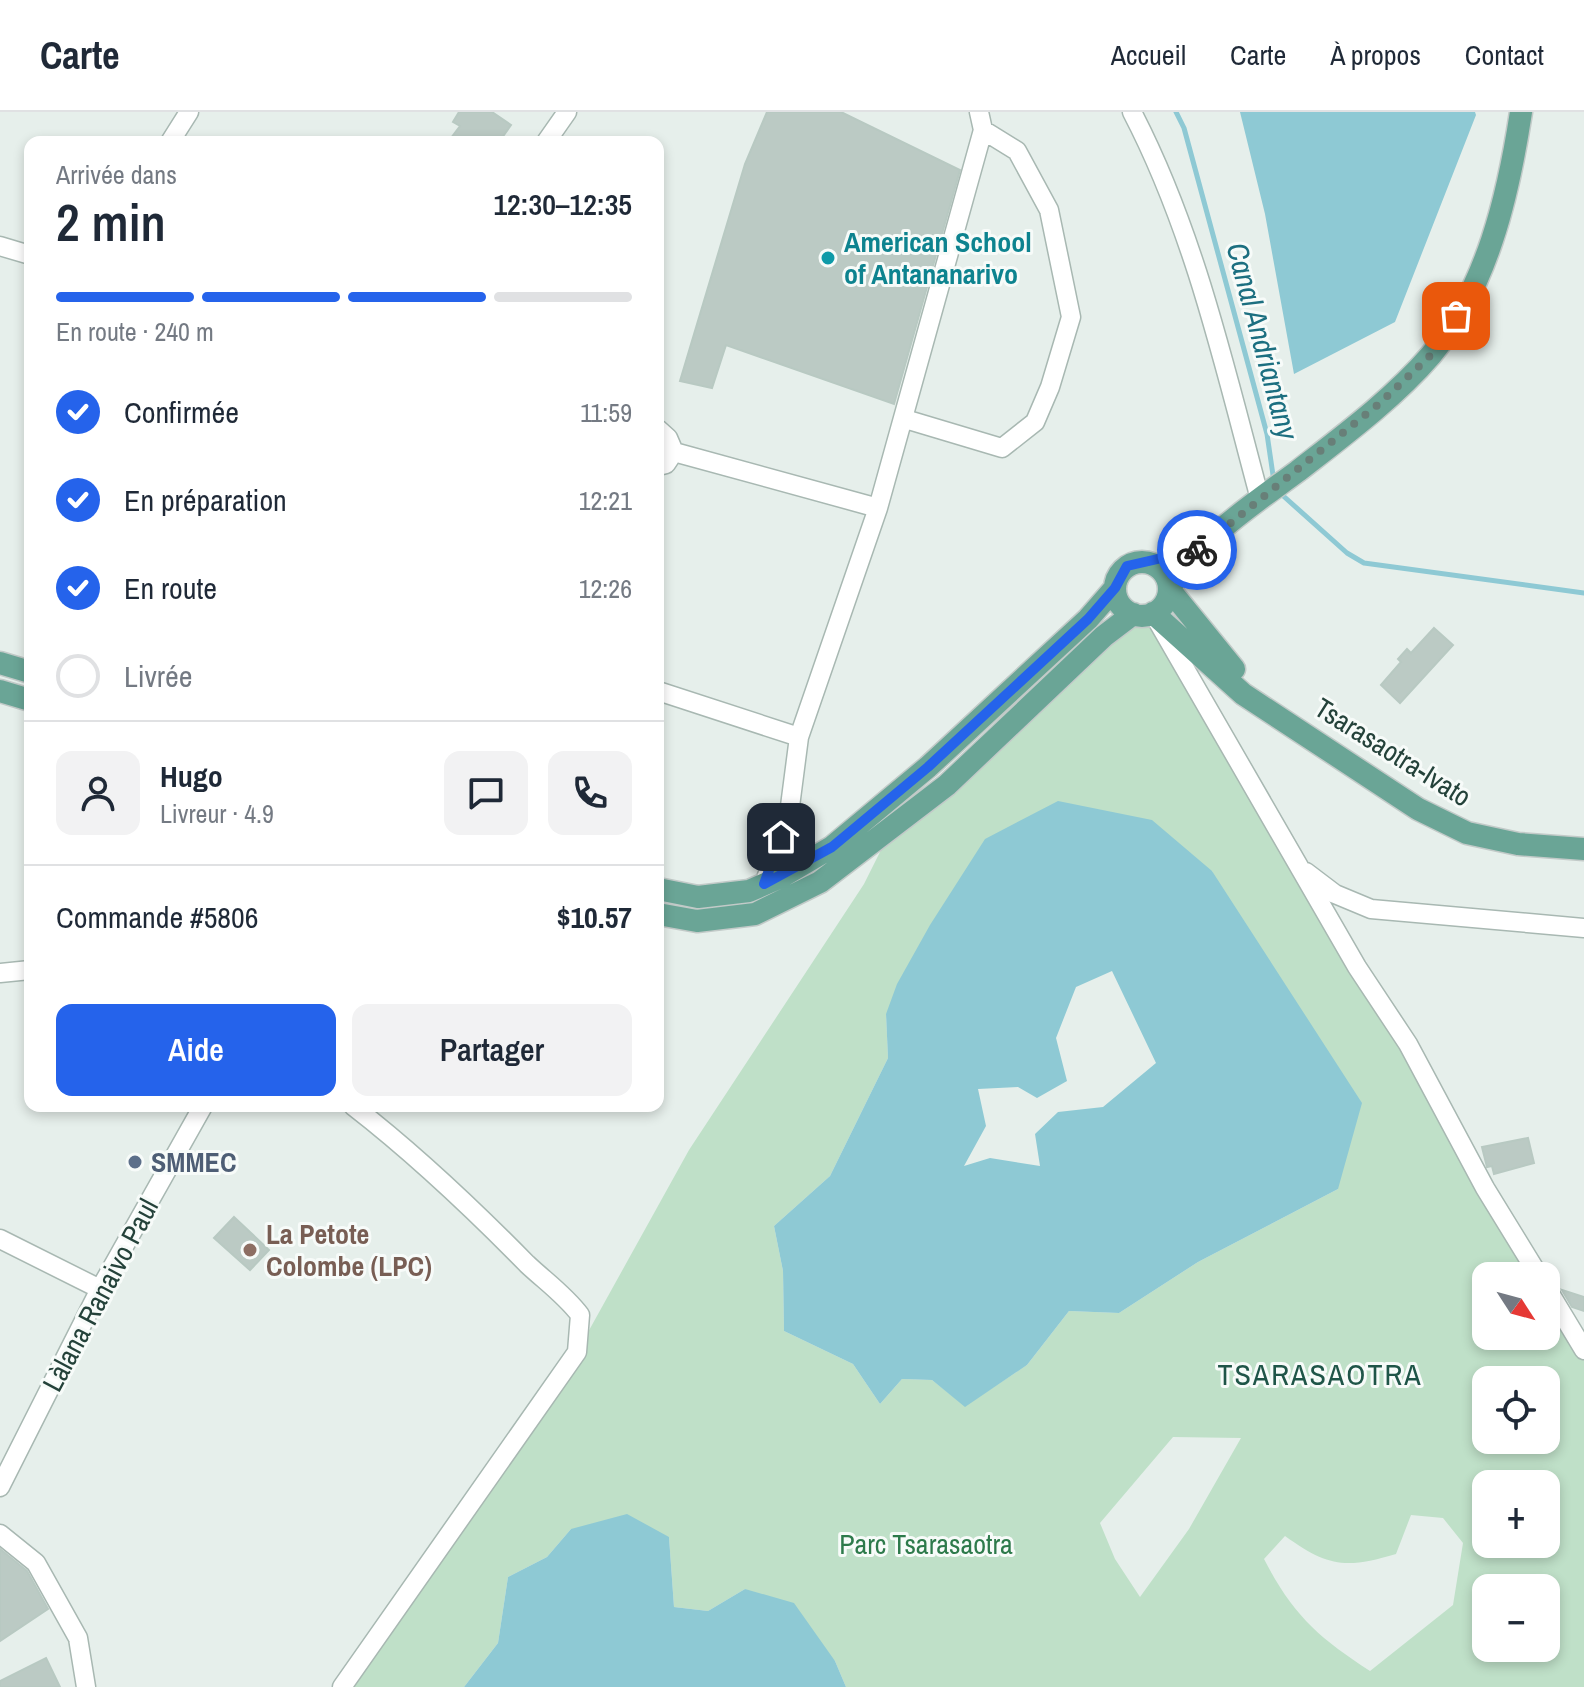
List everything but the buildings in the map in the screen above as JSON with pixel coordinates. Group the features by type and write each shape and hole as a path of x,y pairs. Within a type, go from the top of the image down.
{"main road":[{"path":"664,915 697,921 755,914 820,882 945,787 1104,636 1164,603 1169,589 1199,549 1309,462 1412,374 1448,331 1481,267 1506,200 1521,112"},
{"path":"664,890 698,897 749,891 832,847 928,767 1088,619 1115,588 1127,566 1151,563 1199,549"},
{"path":"1151,563 1164,574 1169,589 1198,629 1269,709"},
{"path":"1115,588 1119,604 1143,613 1228,682 1269,709"},
{"path":"0,663 24,670"},
{"path":"0,691 24,698"},
{"name":"Tsarasaotra-Ivato","path":"1269,709 1356,771 1467,833 1518,844 1584,849"}],"street":[{"path":"174,136 189,112"},
{"path":"550,136 567,112"},
{"path":"1132,112 1163,171 1215,332 1260,499"},
{"path":"764,884 789,814 799,737 878,508 905,419 981,121 1017,151 1049,210 1071,317 1050,387 1035,422 1002,448 905,419"},
{"path":"0,246 24,253"},
{"path":"664,434 674,452"},
{"path":"674,452 878,508"},
{"path":"664,464 674,452"},
{"path":"1143,613 1201,700 1357,967 1408,1044 1485,1188 1530,1262"},
{"path":"1201,700 1228,682"},
{"path":"664,693 799,737"},
{"path":"1301,868 1335,894 1371,909 1584,928"},
{"path":"0,973 24,971"},
{"name":"Làlana Ranaivo Paul","path":"0,1487 100,1289 200,1112"},
{"path":"342,1687 577,1352 580,1315 566,1297 545,1282 467,1204 360,1112"},
{"path":"0,1239 100,1289"},
{"path":"1560,1310 1584,1350"},
{"path":"0,1534 36,1563 78,1638 86,1687"}],"green space":[{"name":"Parc Tsarasaotra","path":"1149,623 1530,1262 1472,1262 1472,1350 1560,1350 1560,1312 1584,1351 1584,1687 846,1687 835,1661 745,1589 708,1611 674,1607 669,1537 571,1529 547,1557 508,1577 498,1643 464,1687 344,1687 577,1352 689,1150 864,884 888,836 1128,624","holes":["1212,871 1338,1189 1198,1262 1119,1313 1069,1311 1027,1365 965,1406 932,1380 902,1379 880,1404 853,1364 784,1331 783,1271 774,1226 830,1176 888,1058 886,1014","1173,1437 1241,1438 1189,1529 1140,1597 1115,1559 1100,1523","1411,1515 1443,1518 1463,1543 1453,1605 1370,1671 1308,1623 1285,1595 1264,1559 1285,1536 1313,1554 1338,1562 1364,1562 1396,1554"]}],"water":[{"path":"1240,112 1475,112 1476,115 1395,322 1294,374 1265,214"},
{"path":"1058,801 1152,820 1212,871 1362,1103 1338,1189 1198,1262 1119,1313 1069,1311 1027,1365 965,1407 932,1380 902,1379 880,1404 853,1364 784,1331 783,1271 774,1226 830,1176 888,1058 886,1014 897,984 985,839","holes":["1112,971 1156,1063 1103,1107 1058,1112 1035,1134 1040,1166 990,1158 964,1166 986,1126 978,1089 1018,1087 1037,1098 1067,1081 1056,1038 1076,987"]},
{"path":"627,1514 669,1537 674,1607 708,1611 745,1589 794,1603 835,1661 846,1687 464,1687 498,1643 508,1577 547,1557 571,1529"}],"waterway":[{"name":"Canal Andriantany","path":"1176,112 1184,128 1267,434 1274,482"},
{"name":"Canal Andriantany","path":"1280,493 1347,553 1364,563 1584,593"}],"way so far":[{"path":"1197,550 1380,403 1431,355 1456,316"}],"place":[{"name":"American School of Antananarivo","path":"828,258"},
{"name":"SMMEC","path":"135,1162"},
{"name":"La Petote Colombe (LPC)","path":"250,1250"}],"district":[{"name":"TSARASAOTRA","path":"1320,1375"}],"route":[{"path":"781,837 764,884 832,847 928,767 1088,619 1115,588 1127,566 1161,561 1197,550"}]}
